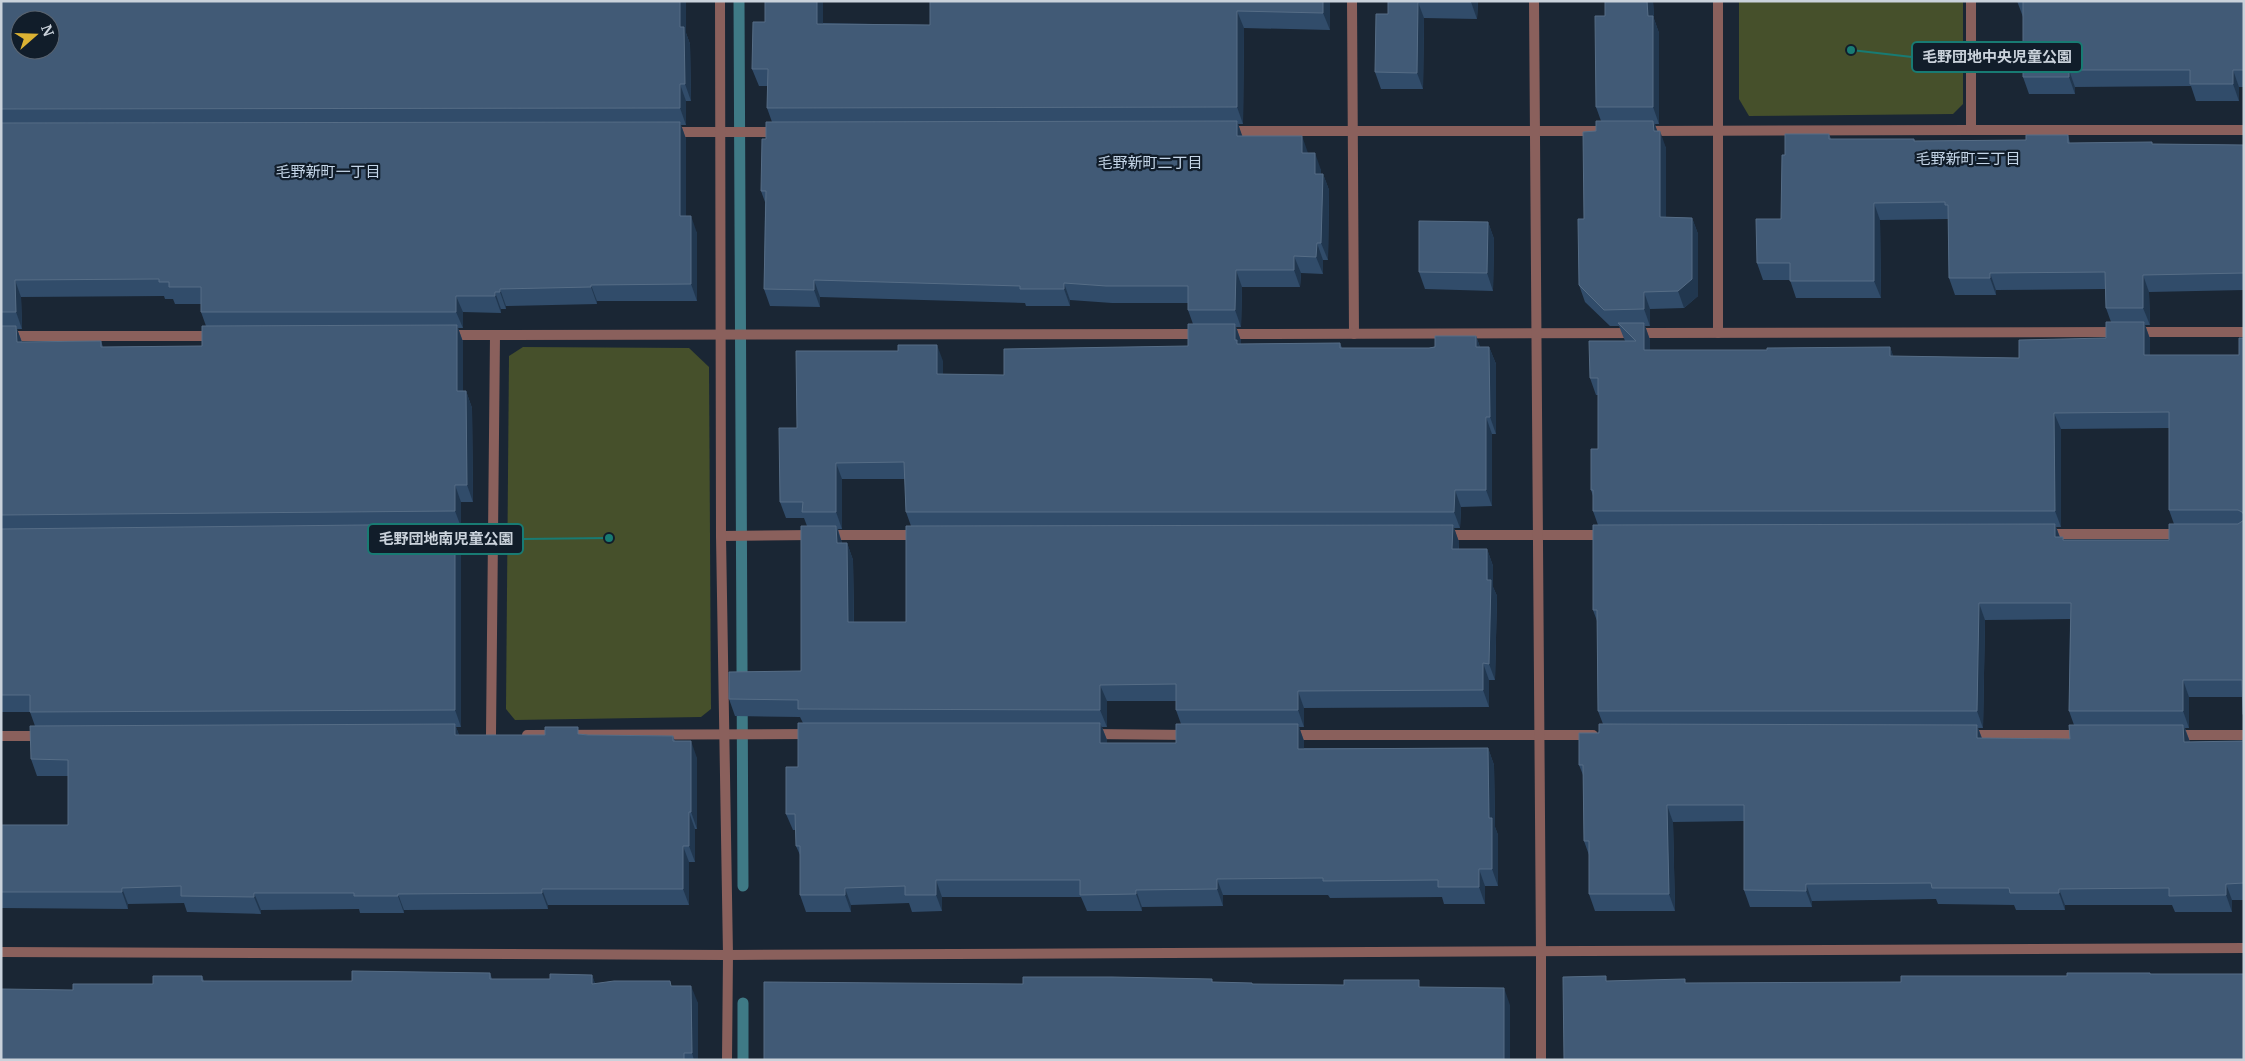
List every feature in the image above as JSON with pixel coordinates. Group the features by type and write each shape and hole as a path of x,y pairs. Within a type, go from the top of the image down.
{"street":[{"path":"720,1 723,734 728,955 727,1060"},
{"path":"1352,1 1354,334"},
{"path":"1534,1 1541,1060"},
{"path":"1718,1 1718,333"},
{"path":"1972,1 1972,130"},
{"path":"1214,131 2244,130"},
{"path":"661,132 790,132"},
{"path":"436,335 2244,332"},
{"path":"491,735 492,534 496,335"},
{"path":"1,336 229,336"},
{"path":"434,534 492,534"},
{"path":"2035,534 2194,534"},
{"path":"722,536 931,535"},
{"path":"1438,535 1618,535"},
{"path":"520,735 823,734"},
{"path":"1082,734 1201,735"},
{"path":"1281,735 1599,735"},
{"path":"1956,735 2095,735"},
{"path":"2164,735 2244,735"},
{"path":"1,736 50,736"},
{"path":"1,952 728,955 2244,948"}],"green space":[{"path":"1739,1 1963,1 1963,104 1953,114 1749,116 1739,99"},
{"path":"523,347 689,348 709,367 711,709 701,717 515,720 506,709 509,356"}],"building":[{"path":"1,1 680,1 680,27 684,27 685,84 680,84 680,108 1,109"},
{"path":"765,1 817,1 817,24 930,25 930,1 1323,1 1323,13 1237,11 1237,107 767,108 768,69 752,69 753,22 765,22"},
{"path":"1388,1 1471,2 1418,2 1417,73 1375,72 1376,14 1388,14"},
{"path":"1605,1 1647,1 1648,16 1653,16 1653,107 1596,107 1595,16 1605,16"},
{"path":"2023,1 2244,1 2244,70 2233,70 2233,84 2190,84 2190,70 2069,70 2069,77 2023,77"},
{"path":"1237,121 1237,136 1302,136 1302,153 1315,153 1315,174 1323,174 1321,243 1317,243 1316,257 1294,256 1294,270 1236,270 1235,310 1188,310 1188,286 1106,286 1064,283 1064,289 1020,289 1020,286 814,280 814,290 764,289 766,191 761,191 762,139 766,139 766,122"},
{"path":"1596,121 1653,121 1654,131 1660,131 1660,217 1692,218 1692,279 1678,291 1644,292 1644,309 1604,310 1579,285 1578,219 1584,219 1583,132 1596,131"},
{"path":"680,122 680,216 691,216 691,284 591,285 591,287 500,289 500,292 495,292 495,296 456,296 456,312 201,312 201,287 169,287 169,282 159,282 159,279 15,280 16,312 1,312 1,123"},
{"path":"1785,134 1829,134 1829,139 1914,139 1914,141 2026,140 2026,135 2068,135 2068,143 2152,142 2152,144 2244,145 2244,273 2143,275 2143,308 2106,308 2105,272 1990,273 1990,278 1949,278 1948,205 1945,205 1945,202 1874,203 1874,281 1790,281 1790,263 1757,263 1756,219 1781,219 1782,155 1785,155"},
{"path":"1419,221 1488,222 1487,273 1419,272"},
{"path":"2106,322 2144,322 2144,355 2239,355 2239,338 2244,338 2244,515 2238,510 2169,510 2169,412 2054,413 2055,511 1593,511 1591,449 1598,449 1598,378 1590,378 1589,341 1636,341 1618,323 1644,323 1644,350 1890,347 1890,356 2019,358 2019,340 2106,338"},
{"path":"1188,324 1235,324 1235,340 1237,340 1237,344 1340,343 1340,348 1429,348 1435,347 1435,336 1476,336 1476,347 1489,347 1490,417 1486,417 1486,490 1455,490 1454,512 906,512 904,462 836,463 836,512 802,512 803,502 780,502 779,428 797,428 796,351 898,351 898,345 937,345 937,374 1004,375 1004,349 1188,346"},
{"path":"457,325 457,391 466,391 467,485 455,485 455,511 1,515 1,326 16,326 17,342 101,341 101,347 202,346 202,326"},
{"path":"2244,520 2244,716 2242,680 2183,680 2183,711 2069,711 2071,603 1979,603 1977,711 1598,711 1597,610 1593,610 1593,525 2055,524 2055,537 2063,537 2063,540 2169,540 2169,524 2238,524"},
{"path":"455,524 455,710 30,712 30,695 1,695 1,529"},
{"path":"1453,525 1452,549 1487,549 1487,580 1491,580 1489,664 1483,663 1483,690 1298,691 1298,710 1176,710 1176,684 1100,685 1100,710 798,709 798,700 729,699 729,672 801,671 801,526 836,526 837,543 847,543 848,622 906,622 906,526"},
{"path":"798,723 1100,723 1100,743 1176,743 1176,724 1298,724 1298,749 1488,748 1489,818 1492,818 1492,869 1479,869 1479,887 1438,887 1438,880 1323,881 1323,878 1217,879 1217,889 1136,890 1136,894 1080,895 1080,880 936,880 936,895 905,895 905,886 845,888 845,895 800,895 800,846 796,846 795,814 786,814 786,767 798,767"},
{"path":"455,724 455,735 545,735 545,727 578,727 578,734 673,736 673,741 691,741 691,812 689,812 689,846 683,846 683,889 542,889 542,893 398,894 398,896 354,896 354,893 254,893 254,897 181,896 181,886 122,888 122,892 1,892 1,825 68,825 68,760 31,759 30,726"},
{"path":"1599,724 1977,725 1977,738 2070,739 2069,725 2183,725 2184,742 2243,741 2244,734 2244,883 2226,884 2226,895 2169,896 2169,888 2059,889 2059,893 2010,893 2009,888 1932,888 1931,883 1806,884 1806,891 1744,890 1744,805 1667,805 1669,894 1589,894 1589,841 1584,841 1583,765 1579,765 1579,733 1599,733"},
{"path":"352,971 490,973 490,979 550,979 550,974 592,975 592,984 614,981 670,981 671,986 691,986 692,1053 684,1053 684,1060 1,1060 1,989 73,990 73,984 153,984 153,976 202,976 202,981 352,981"},
{"path":"2067,973 2244,974 2244,1060 1564,1060 1563,977 1606,976 1606,981 1685,979 1685,983 1901,982 1901,976 2067,976"},
{"path":"1023,977 1212,979 1212,982 1252,984 1344,985 1344,980 1419,980 1419,987 1504,988 1504,1060 764,1060 764,982 1023,984"}],"waterway":[{"path":"739,1 743,886"},
{"path":"743,1003 743,1060"}],"place":[{"name":"毛野団地中央児童公園","path":"1851,50"},
{"name":"毛野団地南児童公園","path":"609,538"}],"district":[{"name":"毛野新町三丁目","path":"1968,159"},
{"name":"毛野新町二丁目","path":"1150,163"},
{"name":"毛野新町一丁目","path":"328,172"}]}
